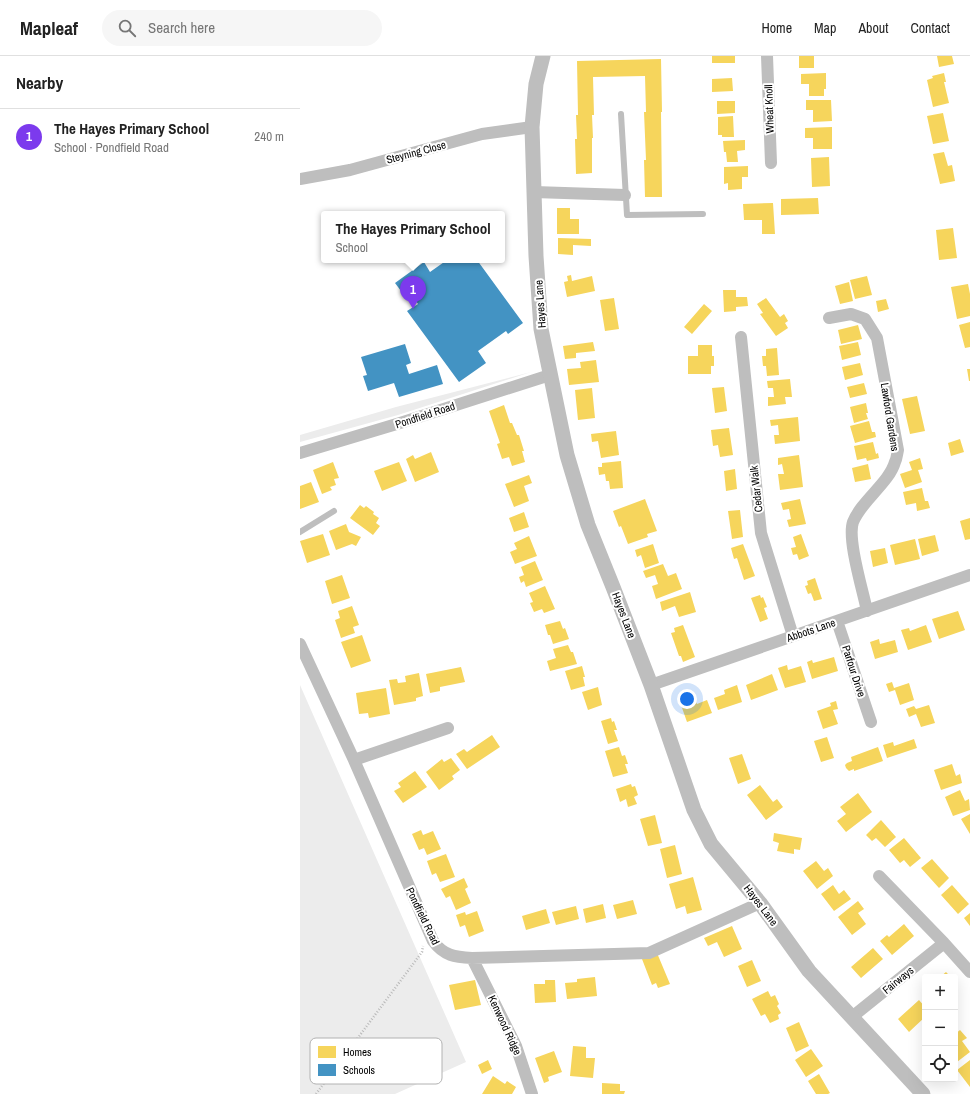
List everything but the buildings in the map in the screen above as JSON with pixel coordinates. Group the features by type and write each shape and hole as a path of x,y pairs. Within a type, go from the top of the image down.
{"street":[{"name":"Hayes Lane","path":"543,56 536,84 532,127 541,329 567,456 588,525 614,587 651,685 694,810 711,844 760,903 809,971 923,1094"},
{"name":"Wheat Knoll","path":"767,56 771,163"},
{"name":"Steyning Close","path":"300,180 350,170 482,134 532,127"},
{"path":"534,192 625,195"},
{"name":"Lawford Gardens","path":"829,318 851,314 865,320 877,338 898,450 895,463 888,475 861,508 853,522 851,538 867,612"},
{"name":"Cedar Walk","path":"741,337 761,533 794,636"},
{"name":"Pondfield Road","path":"300,453 550,375"},
{"name":"Abbots Lane","path":"651,685 867,612 970,575"},
{"name":"Parfour Drive","path":"837,621 871,722"},
{"name":"Pondfield Road","path":"300,644 354,760 426,926 438,948 455,957 472,958 648,953 760,903"},
{"path":"354,760 448,728"},
{"path":"879,876 970,972"},
{"name":"Fairways","path":"852,1017 944,943"},
{"name":"Kenwood Ridge","path":"472,958 516,1046 532,1094"}],"lane":[{"path":"621,114 627,216 703,214"},
{"path":"300,532 334,511"}],"path":[{"path":"358,1038 422,952 426,926"},
{"path":"316,1094 323,1084"}],"shaded area":[{"path":"531,372 398,415 300,442 300,435 396,407"},
{"path":"300,685 466,1062 442,1073 442,1038 310,1038 310,1084 417,1084 395,1094 300,1094"}],"place":[{"name":"The Hayes Primary School","path":"413,309"}]}
